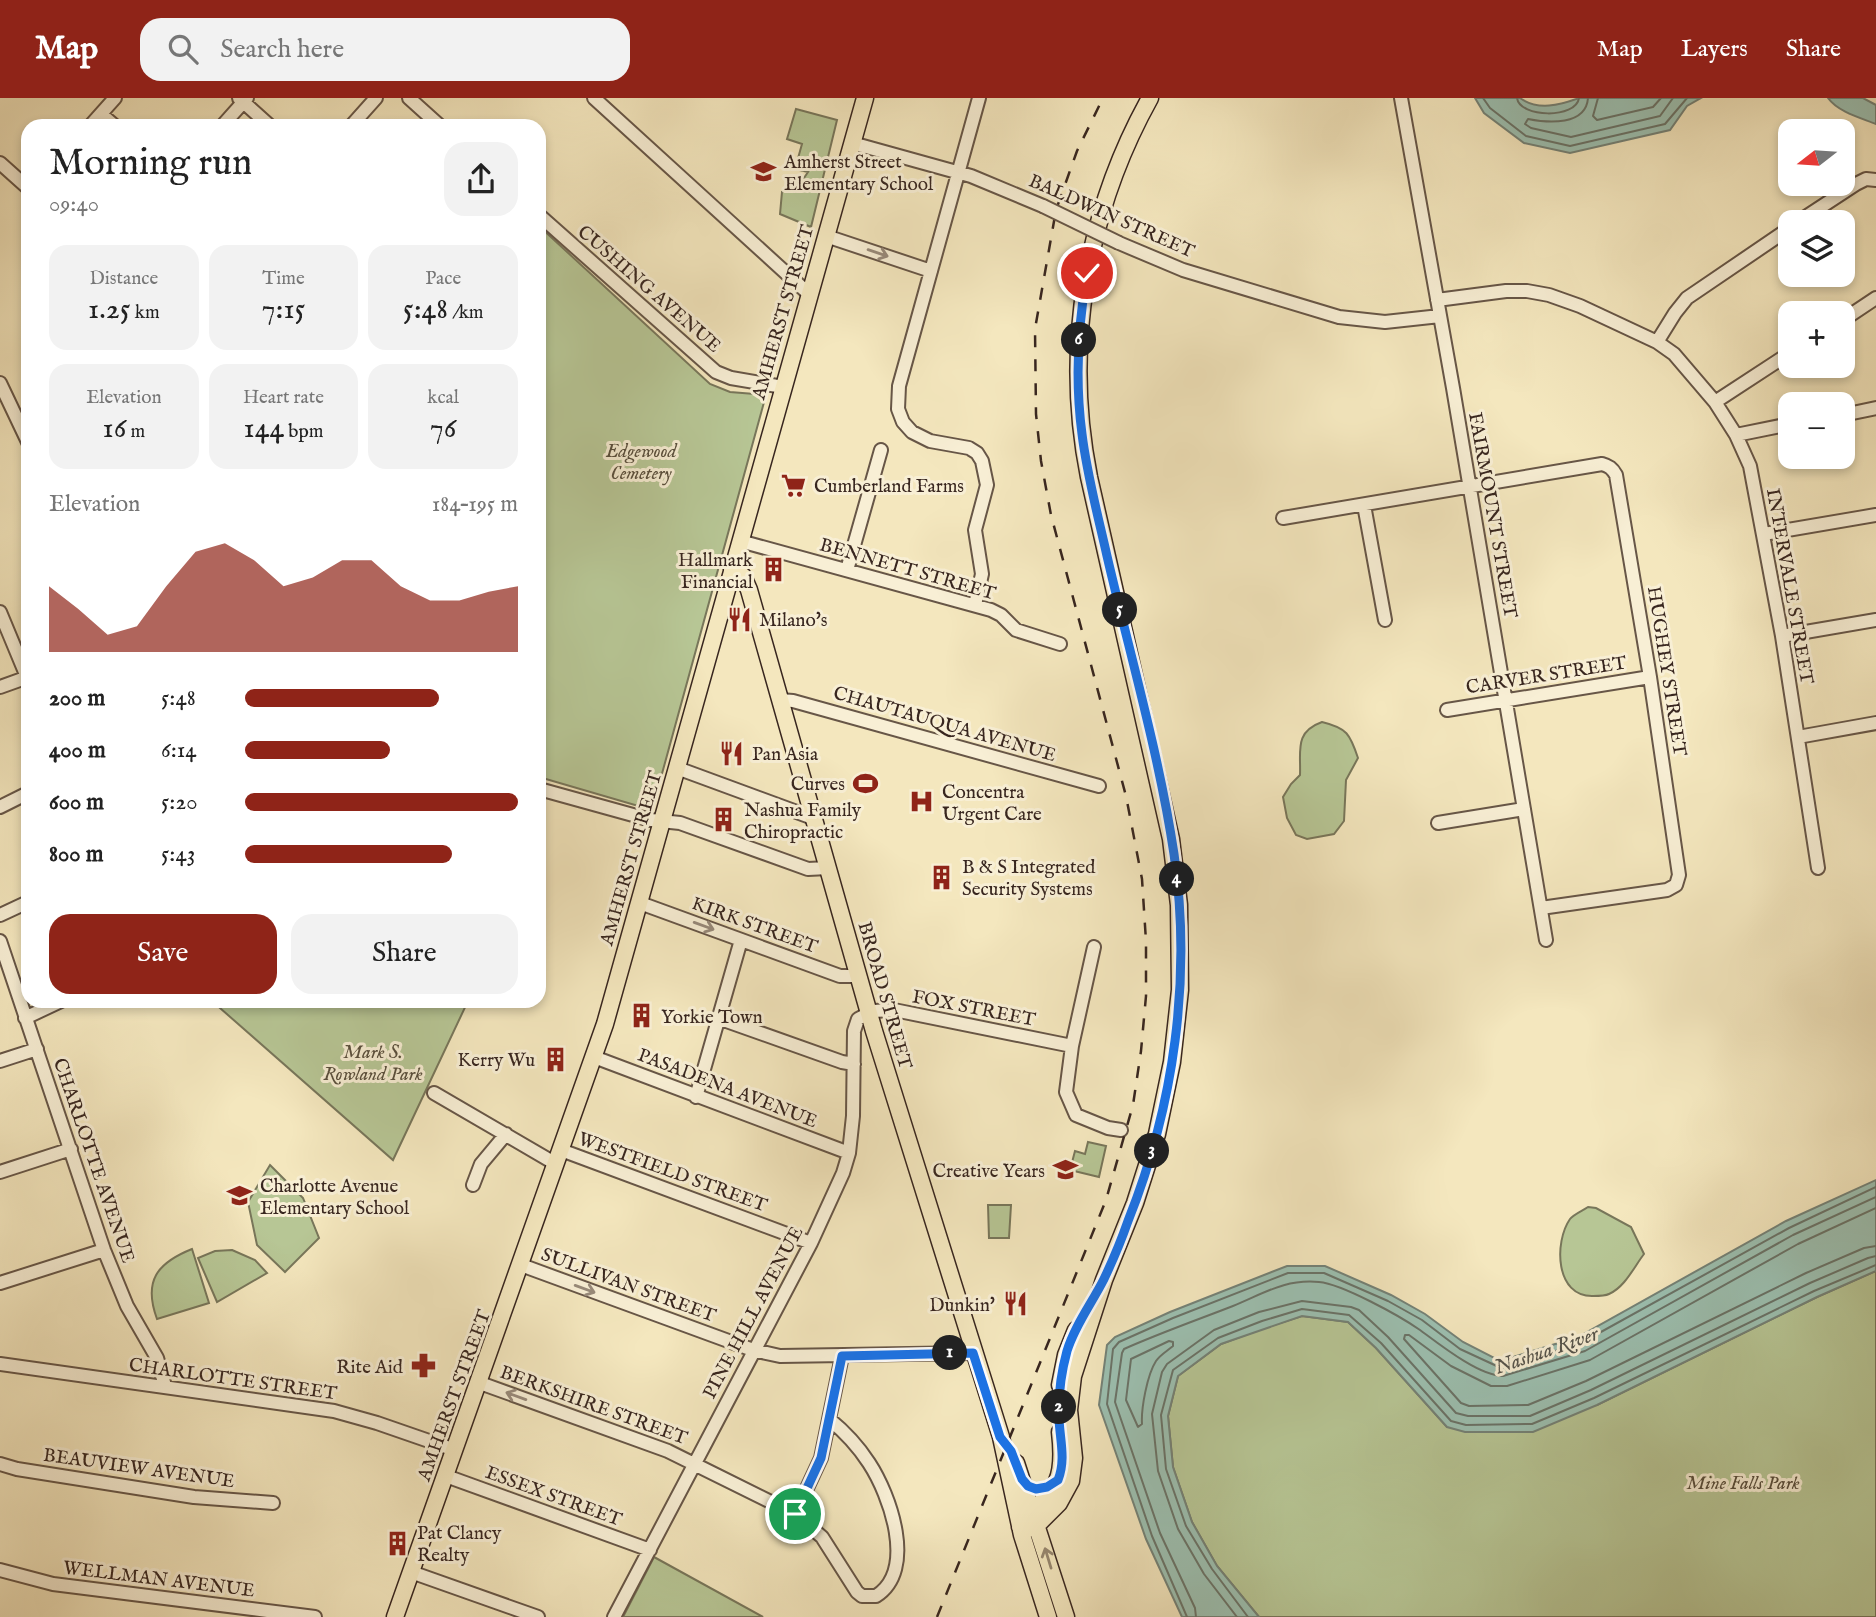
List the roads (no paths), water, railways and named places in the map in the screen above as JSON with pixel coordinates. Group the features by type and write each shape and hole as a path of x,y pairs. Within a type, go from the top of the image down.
{"main road":[{"name":"AMHERST STREET","path":"395,1617 594,1058 640,903 864,98"},
{"path":"1027,1521 1062,1499 1072,1481 1074,1458 1069,1418 1071,1383 1080,1348 1135,1203 1157,1134 1172,1062 1180,990 1180,914 1173,847 1089,477 1082,438 1079,397 1082,310 1092,247 1121,158 1150,98"},
{"name":"BROAD STREET","path":"732,570 743,576 749,587 868,1012 1027,1521 1066,1617"},
{"path":"1027,1521 1058,1480 1063,1464 1059,1407 1063,1366 1075,1331 1104,1280"},
{"name":"BROAD STREET","path":"1000,1437 1011,1451 1022,1479 1027,1521 1048,1617"},
{"path":"1022,1479 1028,1486 1036,1489 1047,1487 1058,1480"}],"street":[{"path":"96,119 115,98"},
{"path":"357,119 376,98"},
{"path":"409,98 432,119"},
{"path":"594,98 809,293"},
{"path":"975,605 982,574 975,530 987,485 982,461 977,453 969,448 919,437 906,426 898,409 898,390 979,98"},
{"name":"FAIRMOUNT STREET","path":"1401,98 1546,940"},
{"path":"227,119 243,99 263,119"},
{"path":"101,114 106,119"},
{"name":"BALDWIN STREET","path":"852,143 1002,188 1157,261 1345,318 1398,322 1440,316"},
{"path":"0,163 21,182"},
{"path":"1816,210 1856,184 1866,179 1876,180"},
{"name":"CUSHING AVENUE","path":"546,221 716,372 731,378 783,387"},
{"path":"826,236 931,271"},
{"path":"1657,342 1687,298 1778,236"},
{"name":"INTERVALE STREET","path":"1437,300 1506,291 1538,293 1580,306 1657,342 1674,354 1715,402 1736,435 1750,466 1782,636 1818,868"},
{"path":"1855,312 1876,298"},
{"path":"1715,402 1778,361"},
{"path":"0,383 21,427"},
{"path":"1855,412 1876,408"},
{"path":"1736,435 1778,426"},
{"path":"847,570 881,450"},
{"name":"HUGHEY STREET","path":"1469,487 1602,464 1609,466 1616,475 1679,865 1676,885 1667,890 1541,908"},
{"path":"1283,518 1469,487"},
{"path":"1364,505 1385,620"},
{"path":"1764,534 1876,514"},
{"name":"BENNETT STREET","path":"740,541 997,612 1016,630 1060,644"},
{"path":"0,612 21,661"},
{"path":"1782,636 1876,620"},
{"name":"CARVER STREET","path":"1447,710 1650,677"},
{"path":"0,687 21,680"},
{"name":"CHAUTAUQUA AVENUE","path":"780,700 1099,786"},
{"path":"1798,737 1876,723"},
{"path":"677,768 813,818"},
{"path":"546,791 651,820 680,823 808,869 828,868"},
{"path":"0,807 21,796"},
{"path":"1438,823 1524,809"},
{"name":"KIRK STREET","path":"640,903 840,976 858,976"},
{"path":"0,915 21,905"},
{"path":"696,1097 741,940"},
{"name":"CHARLOTTE AVENUE","path":"1,946 21,1006"},
{"path":"1094,947 1072,1046 1066,1092 1076,1115 1121,1130"},
{"name":"CHARLOTTE AVENUE","path":"22,1008 104,1250 124,1300 159,1364 165,1386"},
{"path":"25,1018 46,1008"},
{"name":"FOX STREET","path":"868,1012 894,1010 1072,1046"},
{"name":"PINE HILL AVENUE","path":"614,1617 811,1243 843,1172 849,1153 854,1108 855,1025 860,1017 868,1012"},
{"path":"718,1017 854,1064"},
{"path":"0,1061 37,1049"},
{"name":"PASADENA AVENUE","path":"594,1058 849,1153"},
{"name":"WESTFIELD STREET","path":"434,1093 506,1134 559,1157 811,1243"},
{"path":"472,1185 481,1164 506,1134"},
{"path":"0,1172 71,1149"},
{"path":"0,1283 104,1250"},
{"name":"SULLIVAN STREET","path":"521,1265 753,1350 780,1356 973,1353"},
{"path":"795,1514 816,1473 842,1356"},
{"name":"CHARLOTTE STREET","path":"0,1364 351,1415 455,1450"},
{"name":"BERKSHIRE STREET","path":"480,1383 695,1462 795,1514 822,1537 862,1596 876,1596 888,1585 896,1565 897,1544 885,1496 868,1461 846,1432 829,1419"},
{"name":"BEAUVIEW AVENUE","path":"0,1464 194,1497 273,1503"},
{"name":"ESSEX STREET","path":"446,1476 650,1550"},
{"name":"WELLMAN AVENUE","path":"0,1570 53,1584 315,1617"},
{"path":"411,1572 538,1617"}],"water":[{"path":"1475,98 1520,98 1542,106 1557,105 1579,98 1701,98 1687,106 1670,130 1570,153 1524,143 1484,113"},
{"path":"1828,98 1863,98 1876,105 1876,124 1844,111"},
{"name":"Nashua River","path":"1876,1180 1876,1271 1817,1297 1597,1405 1533,1432 1465,1432 1447,1427 1376,1348 1348,1322 1302,1316 1221,1344 1178,1376 1168,1416 1173,1467 1192,1522 1217,1566 1259,1617 1182,1617 1146,1539 1099,1405 1107,1345 1115,1337 1170,1312 1287,1266 1325,1266 1391,1295 1425,1314 1463,1342 1500,1361 1578,1337 1786,1221"}],"railway":[{"path":"937,1617 1106,1200 1133,1105 1141,1051 1146,996 1142,879 1126,796 1051,515 1036,414 1035,329 1056,210 1077,151 1103,98"}],"place":[{"name":"Amherst Street Elementary School","path":"764,172"},
{"name":"Cumberland Farms","path":"794,485"},
{"name":"Hallmark Financial","path":"773,570"},
{"name":"Milano's","path":"739,619"},
{"name":"Pan Asia","path":"732,753"},
{"name":"Curves","path":"865,783"},
{"name":"Concentra Urgent Care","path":"922,802"},
{"name":"Nashua Family Chiropractic","path":"724,820"},
{"name":"B & S Integrated Security Systems","path":"942,877"},
{"name":"Yorkie Town","path":"641,1016"},
{"name":"Kerry Wu","path":"555,1059"},
{"name":"Creative Years","path":"1065,1170"},
{"name":"Charlotte Avenue Elementary School","path":"240,1196"},
{"name":"Dunkin'","path":"1015,1304"},
{"name":"Rite Aid","path":"423,1366"},
{"name":"Pat Clancy Realty","path":"397,1543"}],"park label":[{"name":"Edgewood Cemetery","path":"641,461"},
{"name":"Mark S. Rowland Park","path":"373,1062"},
{"name":"Mine Falls Park","path":"1743,1482"}]}
